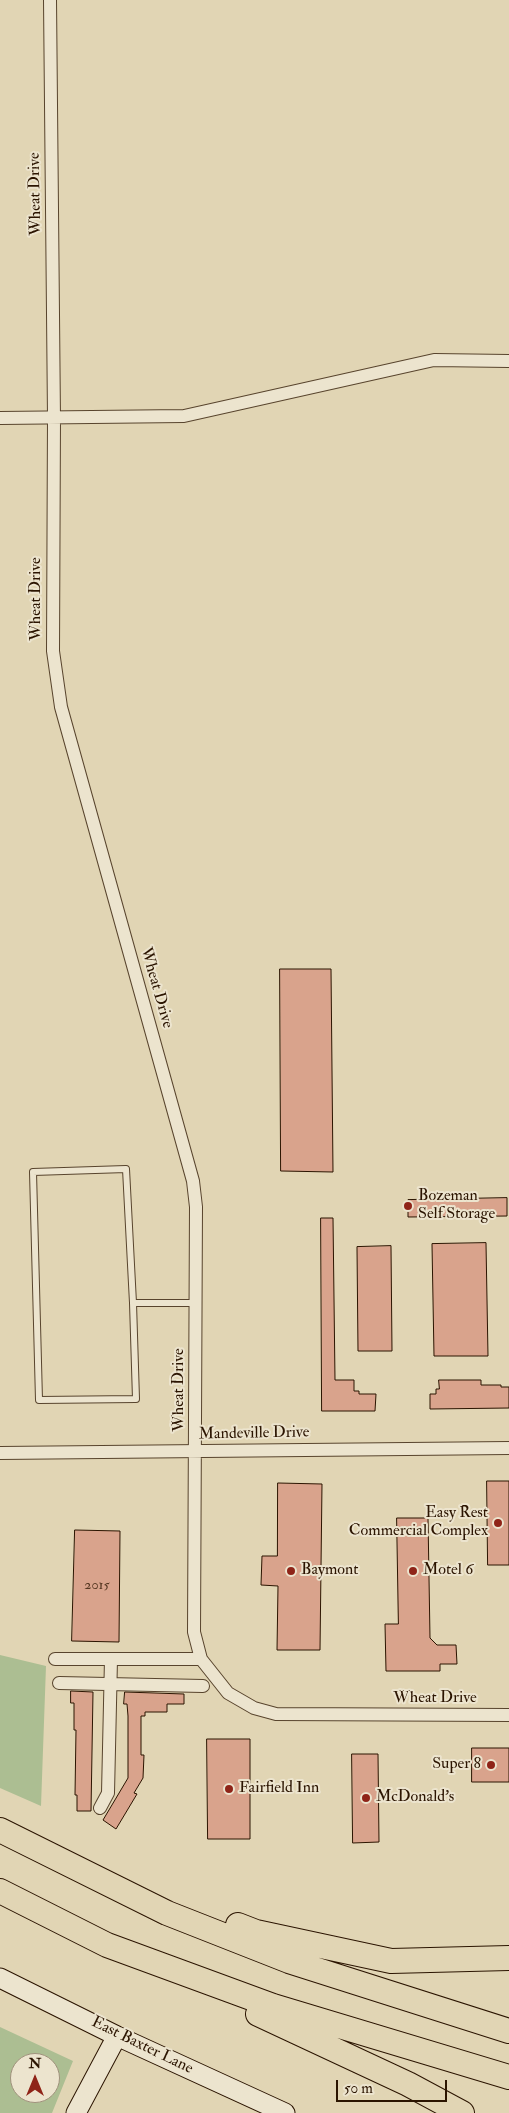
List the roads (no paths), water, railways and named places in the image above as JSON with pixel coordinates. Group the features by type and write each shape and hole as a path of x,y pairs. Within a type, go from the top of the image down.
{"highway":[{"path":"0,1830 167,1913 289,1961 509,2031"},
{"path":"46,1853 256,1932 391,1961 509,1958"},
{"path":"0,1891 107,1945 408,2084 462,2113"},
{"path":"107,1945 273,2006 509,2077"}],"main road":[{"name":"East Baxter Lane","path":"0,1978 117,2036 285,2113"},
{"path":"76,2113 117,2036"}],"street":[{"name":"Wheat Drive","path":"50,0 54,418 53,651 56,684 61,708 192,1181 196,1207 194,1632 201,1660 228,1693 254,1708 276,1714 509,1715"},
{"path":"0,418 184,416 434,360 509,361"},
{"name":"Mandeville Drive","path":"0,1453 509,1448"},
{"path":"55,1659 201,1660"},
{"path":"100,1808 108,1793 111,1659"},
{"path":"59,1683 203,1686"}],"lane":[{"path":"126,1169 134,1302 136,1399 39,1400 33,1172 126,1169"},
{"path":"134,1302 196,1303"}],"place":[{"name":"Bozeman Self Storage","path":"408,1206"},
{"name":"Easy Rest Commercial Complex","path":"498,1523"},
{"name":"Baymont","path":"291,1571"},
{"name":"Motel 6","path":"413,1571"},
{"name":"Super 8","path":"491,1765"},
{"name":"Fairfield Inn","path":"229,1789"},
{"name":"McDonald's","path":"366,1798"}]}
